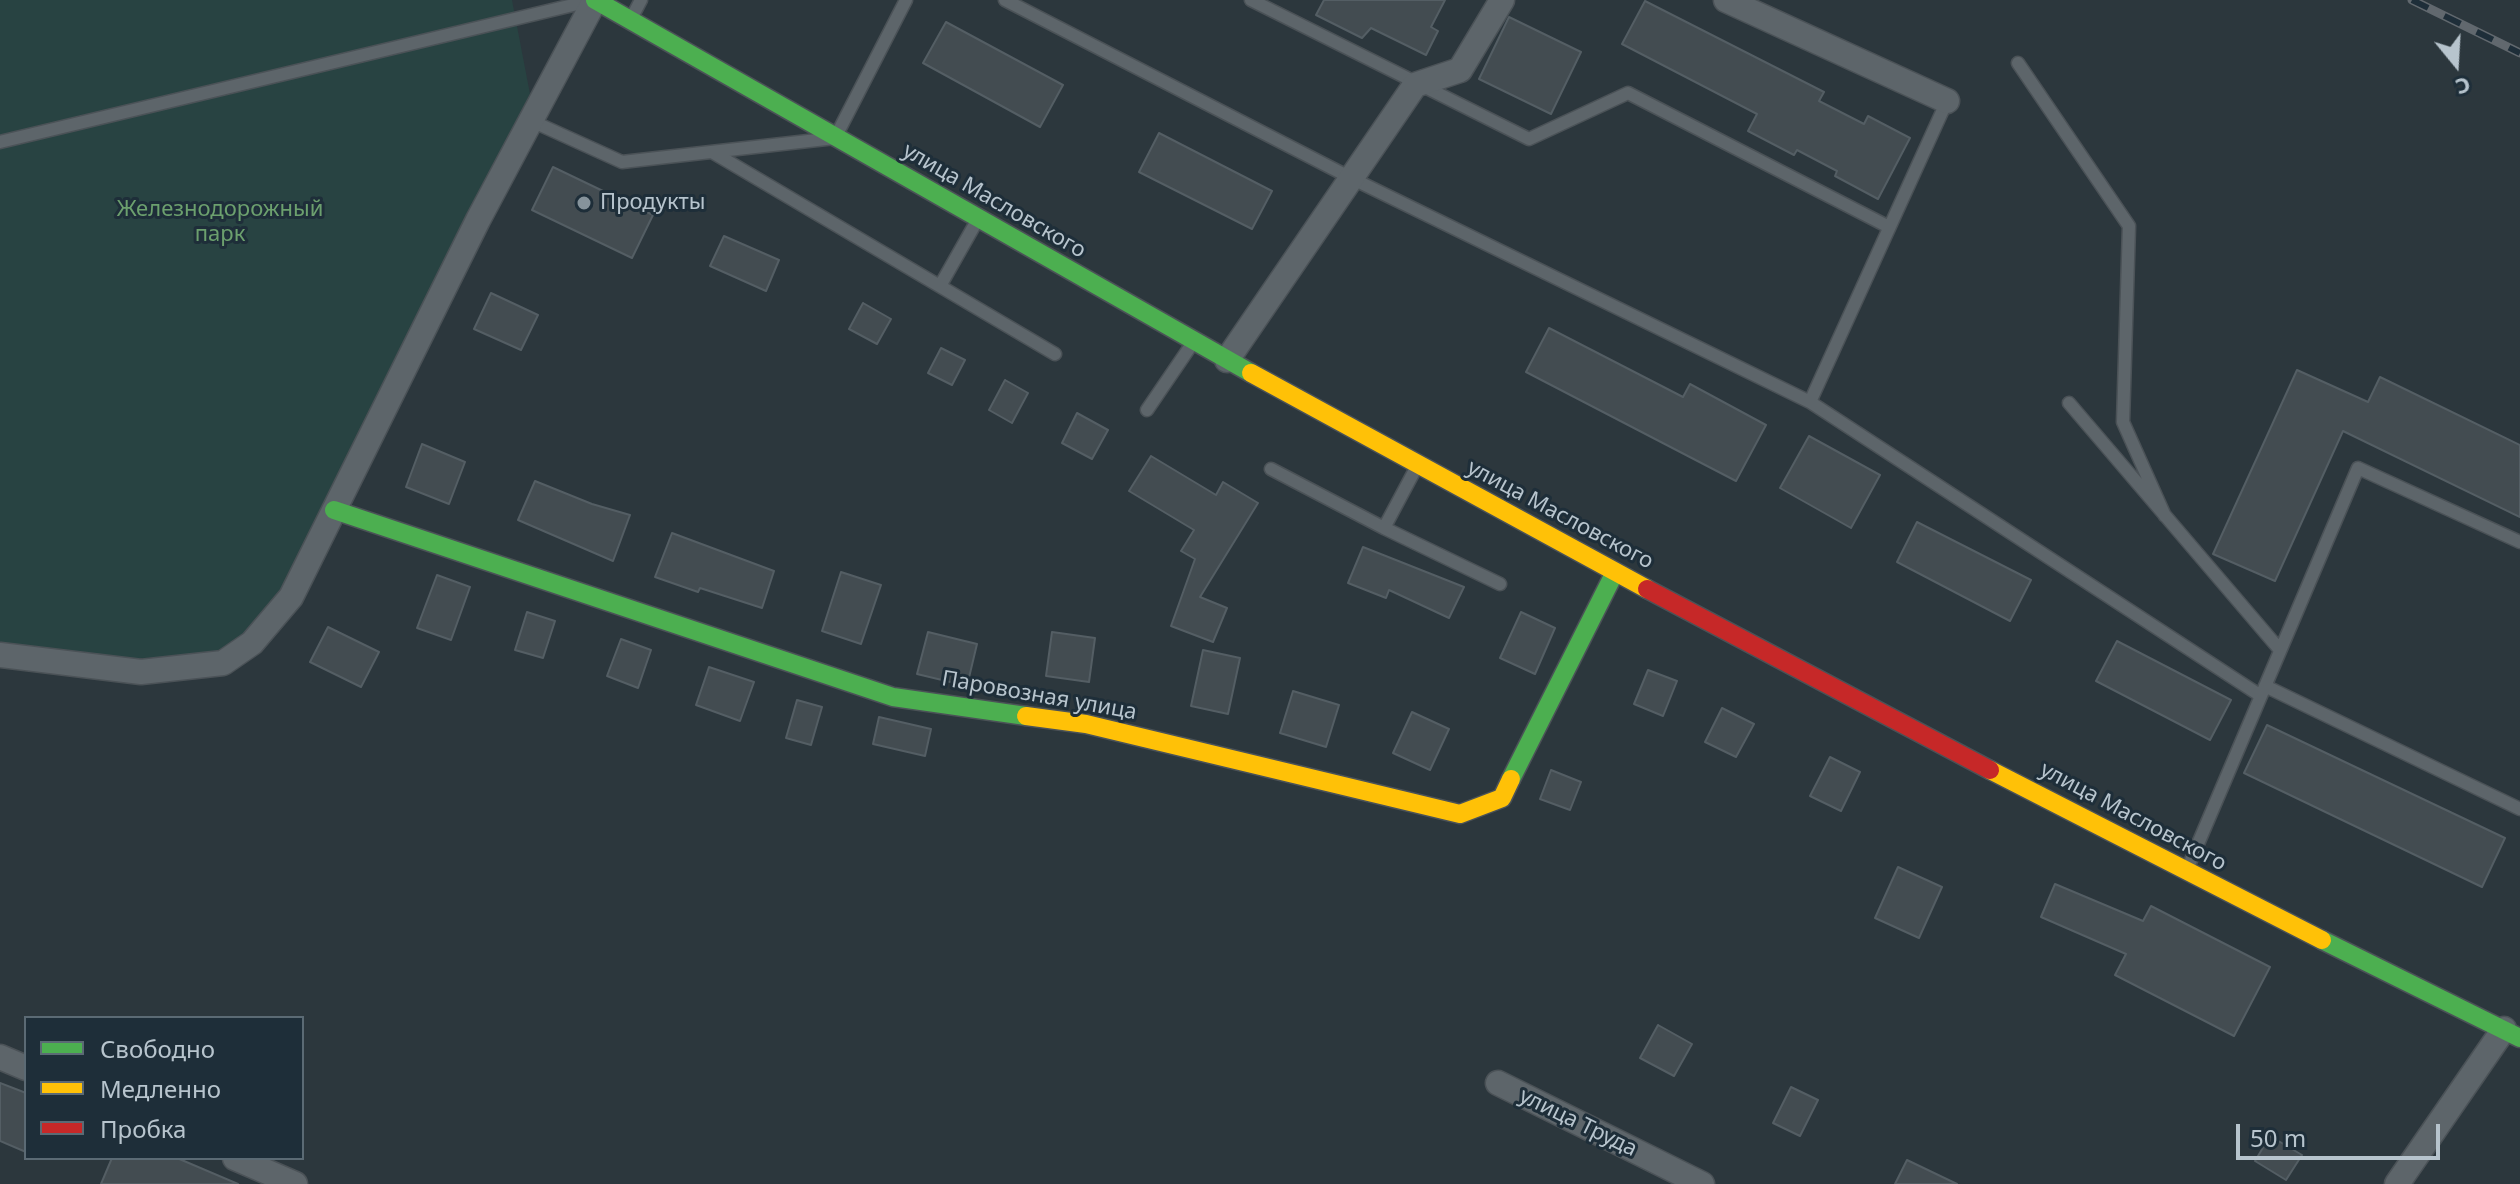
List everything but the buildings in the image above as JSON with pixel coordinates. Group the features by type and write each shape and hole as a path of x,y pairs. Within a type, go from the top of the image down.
{"street":[{"name":"улица Масловского","path":"595,0 1193,342 1418,466 2186,873 2512,1033"},
{"path":"0,655 141,672 223,663 252,643 291,597 478,220 595,0"},
{"path":"1227,360 1415,85 1460,70 1502,0"},
{"path":"1726,0 1947,101"},
{"name":"Паровозная улица","path":"334,510 893,697 1086,724 1460,814 1502,798 1615,572"},
{"path":"2397,1184 2512,1033"},
{"path":"0,1057 24,1067"},
{"name":"улица Труда","path":"1498,1083 1702,1184"},
{"path":"240,1160 295,1184"}],"lane":[{"path":"0,142 595,0"},
{"path":"630,22 641,0"},
{"path":"536,123 622,162 835,138 906,0"},
{"path":"1005,0 1351,178 1810,402 2263,691 2520,809"},
{"path":"1251,0 1415,85 1529,139 1628,93 1889,227"},
{"path":"2018,63 2129,226 2123,422 2165,516"},
{"path":"1810,402 1947,101"},
{"path":"712,152 1055,354"},
{"path":"940,286 978,219"},
{"path":"1147,410 1193,342"},
{"path":"2069,403 2280,650"},
{"path":"1384,528 1418,466"},
{"path":"2186,873 2358,468 2520,542"},
{"path":"1271,469 1500,584"}],"green space":[{"name":"Железнодорожный парк","path":"0,0 512,0 530,94 285,589 252,628 211,656 106,659 0,644"}],"railway":[{"path":"2412,0 2520,53"}],"traffic: fast":[{"path":"595,0 1251,373"},
{"path":"334,510 893,697 1026,716"},
{"path":"1511,779 1615,572"},
{"path":"2322,940 2520,1038"}],"traffic: slow":[{"path":"1251,373 1647,589"},
{"path":"1026,716 1086,724 1460,814 1502,798 1511,779"},
{"path":"1990,770 2322,940"}],"traffic: jam":[{"path":"1647,589 1990,770"}],"place":[{"name":"Продукты","path":"584,203"}]}
